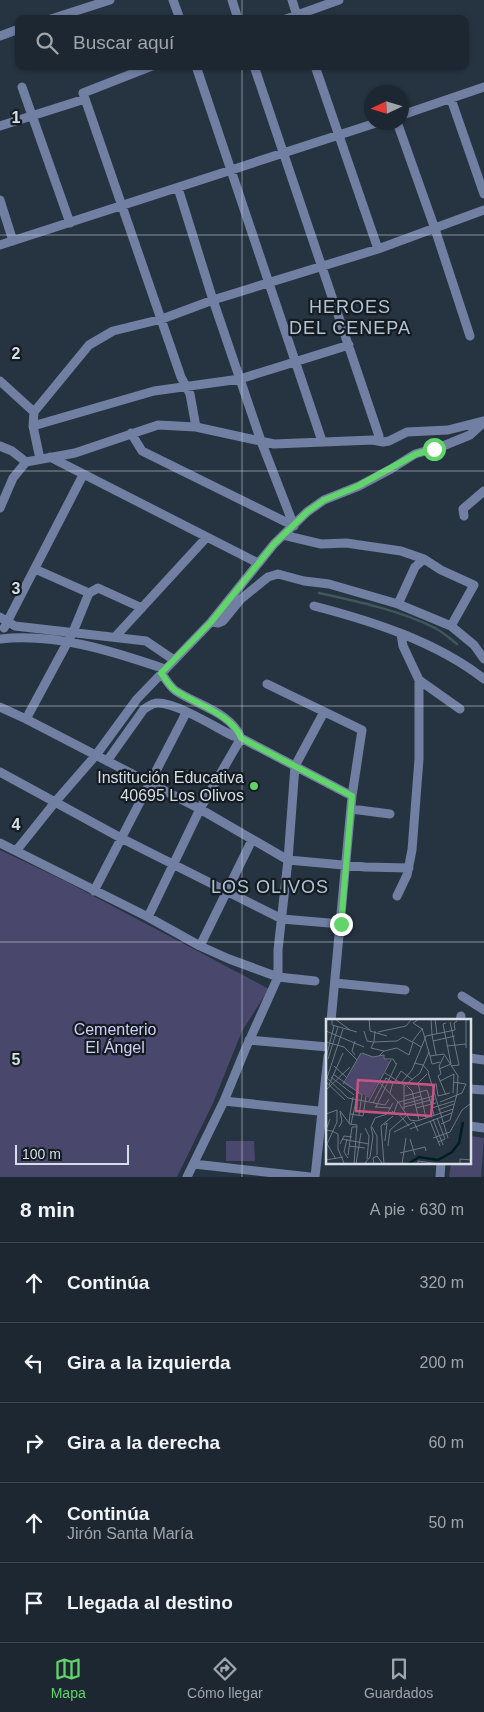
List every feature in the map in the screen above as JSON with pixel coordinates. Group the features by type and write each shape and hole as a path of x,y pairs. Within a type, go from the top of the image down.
{"street":[{"path":"63,15 110,0"},
{"path":"173,0 179,15"},
{"path":"232,0 237,15"},
{"path":"292,0 297,15"},
{"path":"303,15 339,0"},
{"path":"0,36 15,31"},
{"path":"142,70 83,93 148,285 185,386 190,394 196,427"},
{"path":"197,70 322,442"},
{"path":"255,70 379,436"},
{"path":"316,70 378,248"},
{"path":"22,87 70,223"},
{"path":"409,113 484,87"},
{"path":"0,126 85,98"},
{"path":"451,98 484,194"},
{"path":"0,245 364,127"},
{"path":"400,130 436,228 470,336"},
{"path":"178,188 213,300 261,442 294,526"},
{"path":"0,200 13,241"},
{"path":"40,459 33,426 34,412 89,345 113,331 162,319 213,300 323,267 484,210"},
{"path":"33,426 154,391 240,379 349,345"},
{"path":"0,381 34,412"},
{"path":"0,508 13,478 26,462 75,453 158,425 196,427 274,444 373,440 383,442 407,432 448,430 484,421"},
{"path":"16,851 96,755 137,699 211,622 258,563 307,512 324,500 358,486 416,454 470,435 484,421"},
{"path":"131,433 142,451 294,526"},
{"path":"0,446 12,450 26,462"},
{"path":"50,458 258,563"},
{"path":"83,474 35,569 4,622 15,626 70,636 117,652 168,666"},
{"path":"464,516 463,509 484,491"},
{"path":"283,536 321,544 346,543 401,551 424,559 441,570 474,586 451,626"},
{"path":"115,637 206,538"},
{"path":"398,604 415,567 424,559"},
{"path":"35,569 89,593"},
{"path":"211,622 218,623 223,621 241,599 268,578 278,574 304,581 329,584 398,604 451,626 474,645 484,659"},
{"path":"26,719 70,636 89,593 98,588 142,608"},
{"path":"314,606 344,614 424,643 484,679"},
{"path":"397,896 407,875 412,850 419,759 419,680 403,646 401,634"},
{"path":"0,640 70,636 115,637 146,641 168,666 175,690 225,718 238,729 241,738 200,809 148,917"},
{"path":"419,680 460,709"},
{"path":"267,684 362,730 352,796 331,1019"},
{"path":"107,761 144,709 152,704 165,704 241,738 352,796"},
{"path":"0,707 200,809 288,860 365,868 409,868"},
{"path":"187,1177 224,1101 278,977 278,950 288,860 295,766 324,712"},
{"path":"94,891 186,713"},
{"path":"0,772 174,866 282,919 341,924"},
{"path":"351,809 390,814"},
{"path":"200,946 252,840"},
{"path":"0,843 148,917 200,946 252,969 278,977 315,981"},
{"path":"335,983 404,990"},
{"path":"462,996 484,1010"},
{"path":"249,1040 326,1047"},
{"path":"316,1177 326,1093"},
{"path":"224,1101 325,1112"},
{"path":"194,1164 310,1177"},
{"path":"440,1177 441,1164"}],"green space":[{"name":"Cementerio El Ángel","path":"0,850 65,881 269,989 242,1031 213,1103 177,1177 0,1177"},
{"path":"472,1136 484,1138 481,1177 449,1177 451,1164 472,1164"},
{"path":"226,1141 254,1141 255,1161 226,1161"}],"waterway":[{"path":"319,593 408,616 438,630 457,644"}],"place":[{"name":"Institución Educativa 40695 Los Olivos","path":"254,786"}],"district":[{"name":"HEROES DEL CENEPA","path":"350,317"},
{"name":"LOS OLIVOS","path":"270,887"}],"route":[{"path":"341,924 352,796 241,738 238,729 225,718 175,690 161,673 211,622 274,544 307,512 324,500 358,486 416,454 434,449"}]}
